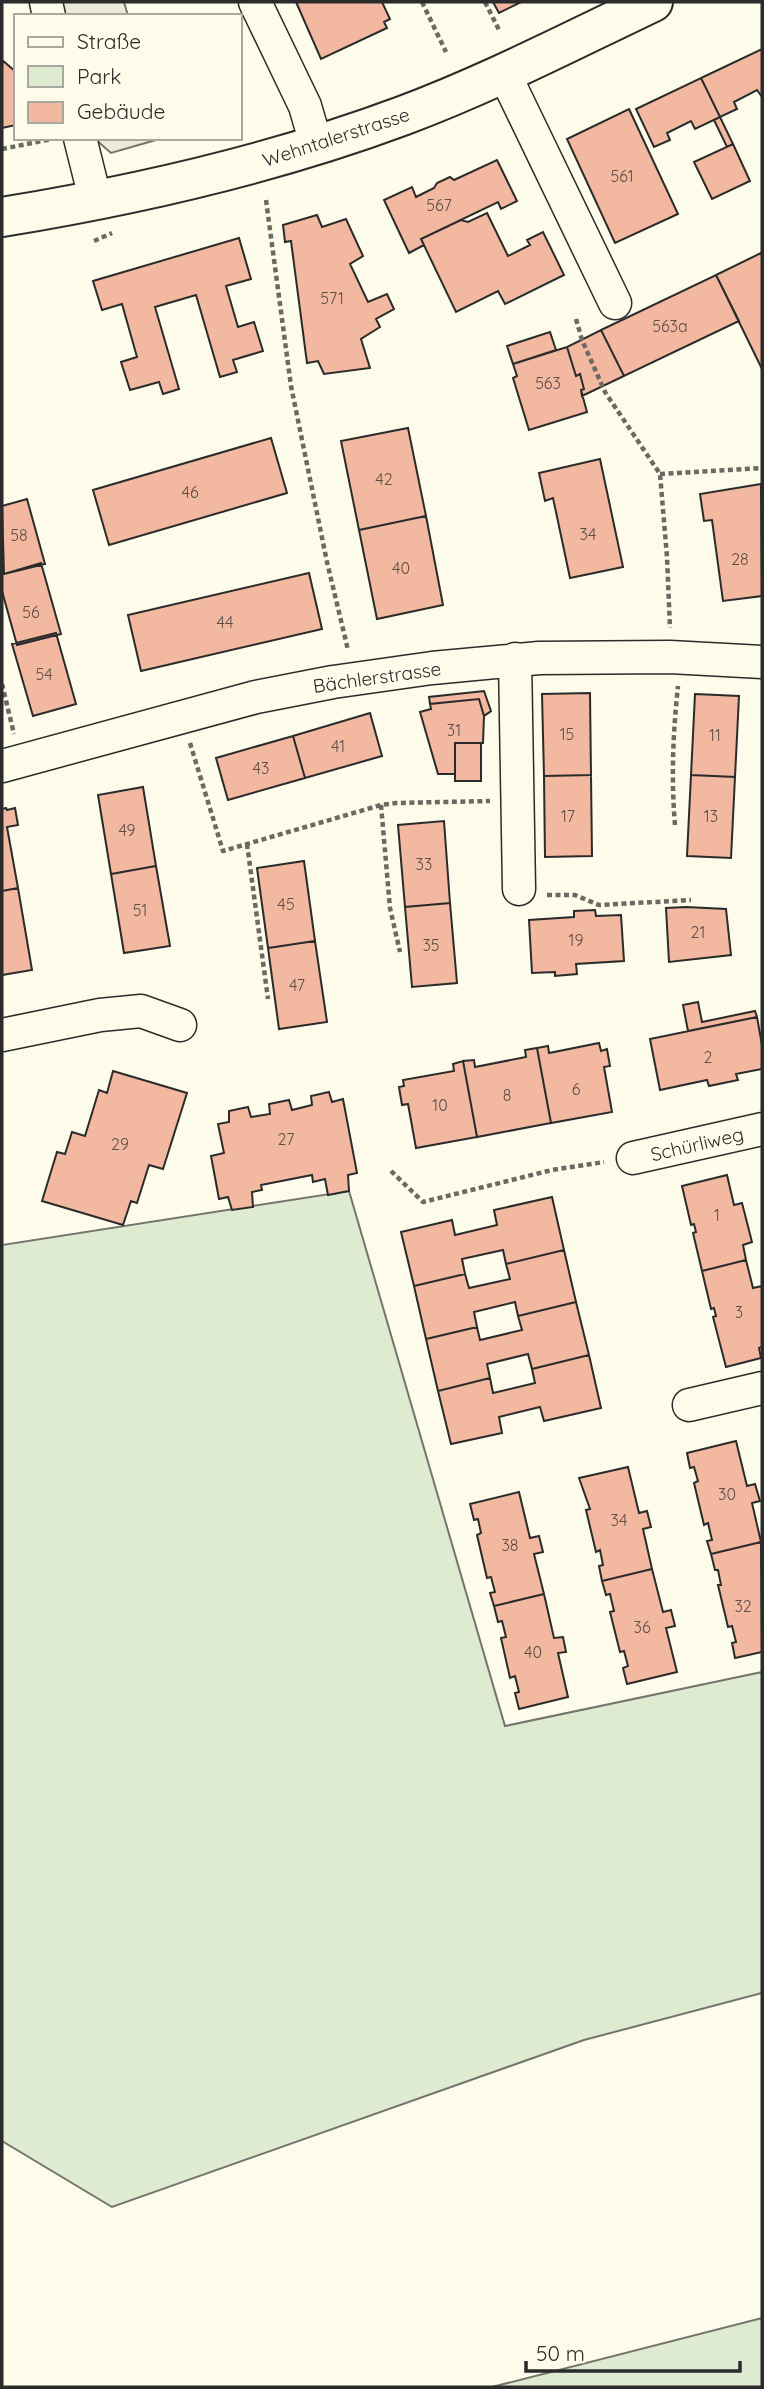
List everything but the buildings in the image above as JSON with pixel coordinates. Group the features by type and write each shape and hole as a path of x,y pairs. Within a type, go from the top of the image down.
{"main road":[{"name":"Wehntalerstrasse","path":"2,217 96,201 250,165 402,116 505,73 653,2"}],"street":[{"path":"255,2 305,106 316,144"},
{"path":"505,73 615,303"},
{"path":"66,140 96,201"},
{"name":"Bächlerstrasse","path":"9,753 256,697 370,677 515,659 670,657 762,662"},
{"path":"515,659 531,892"},
{"path":"2,1035 100,1015 141,1011 180,1025"},
{"name":"Schürliweg","path":"633,1158 762,1129"},
{"path":"689,1405 762,1388"}],"path":[{"path":"422,2 446,52"},
{"path":"485,2 500,32"},
{"path":"2,149 60,140"},
{"path":"266,200 291,386 349,658"},
{"path":"576,319 582,340 605,392 660,474 670,615"},
{"path":"660,474 762,468"},
{"path":"675,824 672,772 678,683"},
{"path":"2,684 9,753"},
{"path":"191,745 223,851 381,805 504,801"},
{"path":"381,805 390,908 400,952"},
{"path":"247,844 268,999"},
{"path":"531,892 575,895 599,905 691,900"},
{"path":"391,1171 422,1202 552,1170 633,1158"}],"green space":[{"path":"349,1191 505,1726 762,1672 762,1993 584,2040 112,2207 2,2141 2,1245"},
{"path":"762,2318 762,2387 492,2387"}],"shaded area":[{"path":"57,2 124,2 127,14 60,14"},
{"path":"96,140 156,140 111,153"}]}
